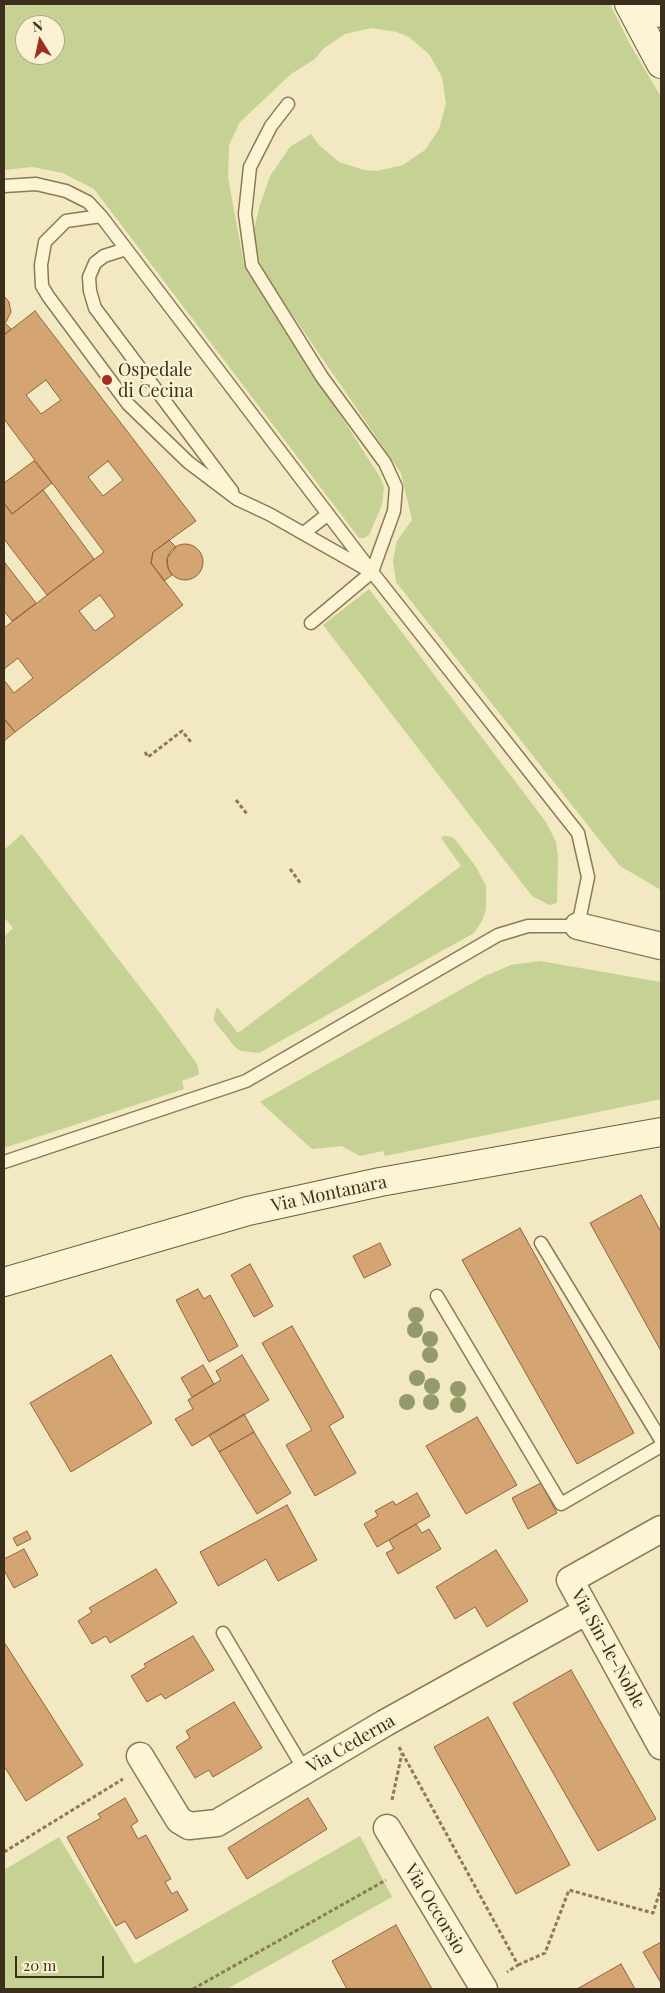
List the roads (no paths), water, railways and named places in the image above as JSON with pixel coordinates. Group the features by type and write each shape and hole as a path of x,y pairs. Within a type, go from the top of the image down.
{"main road":[{"path":"629,4 661,64"},
{"path":"656,4 661,13"},
{"name":"Via Montanara","path":"4,1282 248,1211 380,1182 661,1132"}],"street":[{"path":"578,926 661,927"},
{"path":"578,926 661,946"},
{"name":"Via Sin-le-Noble","path":"661,1529 570,1580 661,1746"},
{"name":"Via Cederna","path":"143,1760 179,1820 188,1826 217,1823 386,1723 587,1611"},
{"name":"Via Occorsio","path":"387,1828 484,1989"}],"lane":[{"path":"288,104 271,126 250,167 245,214 252,265 322,378 385,463 396,487 394,511 372,572 311,623"},
{"path":"4,186 36,184 66,191 88,202 101,216 372,572 578,833 588,877 578,926 528,926 498,935 246,1081 4,1162"},
{"path":"101,216 66,221 45,242 40,265 42,286 128,404 188,462 237,499 269,514 372,572"},
{"path":"126,249 104,256 95,263 89,277 90,291 96,308 237,499"},
{"path":"304,534 328,514"},
{"path":"541,1243 661,1440"},
{"path":"437,1296 561,1504 661,1446"},
{"path":"224,1633 305,1770"}],"place":[{"name":"Ospedale di Cecina","path":"107,380"}]}
